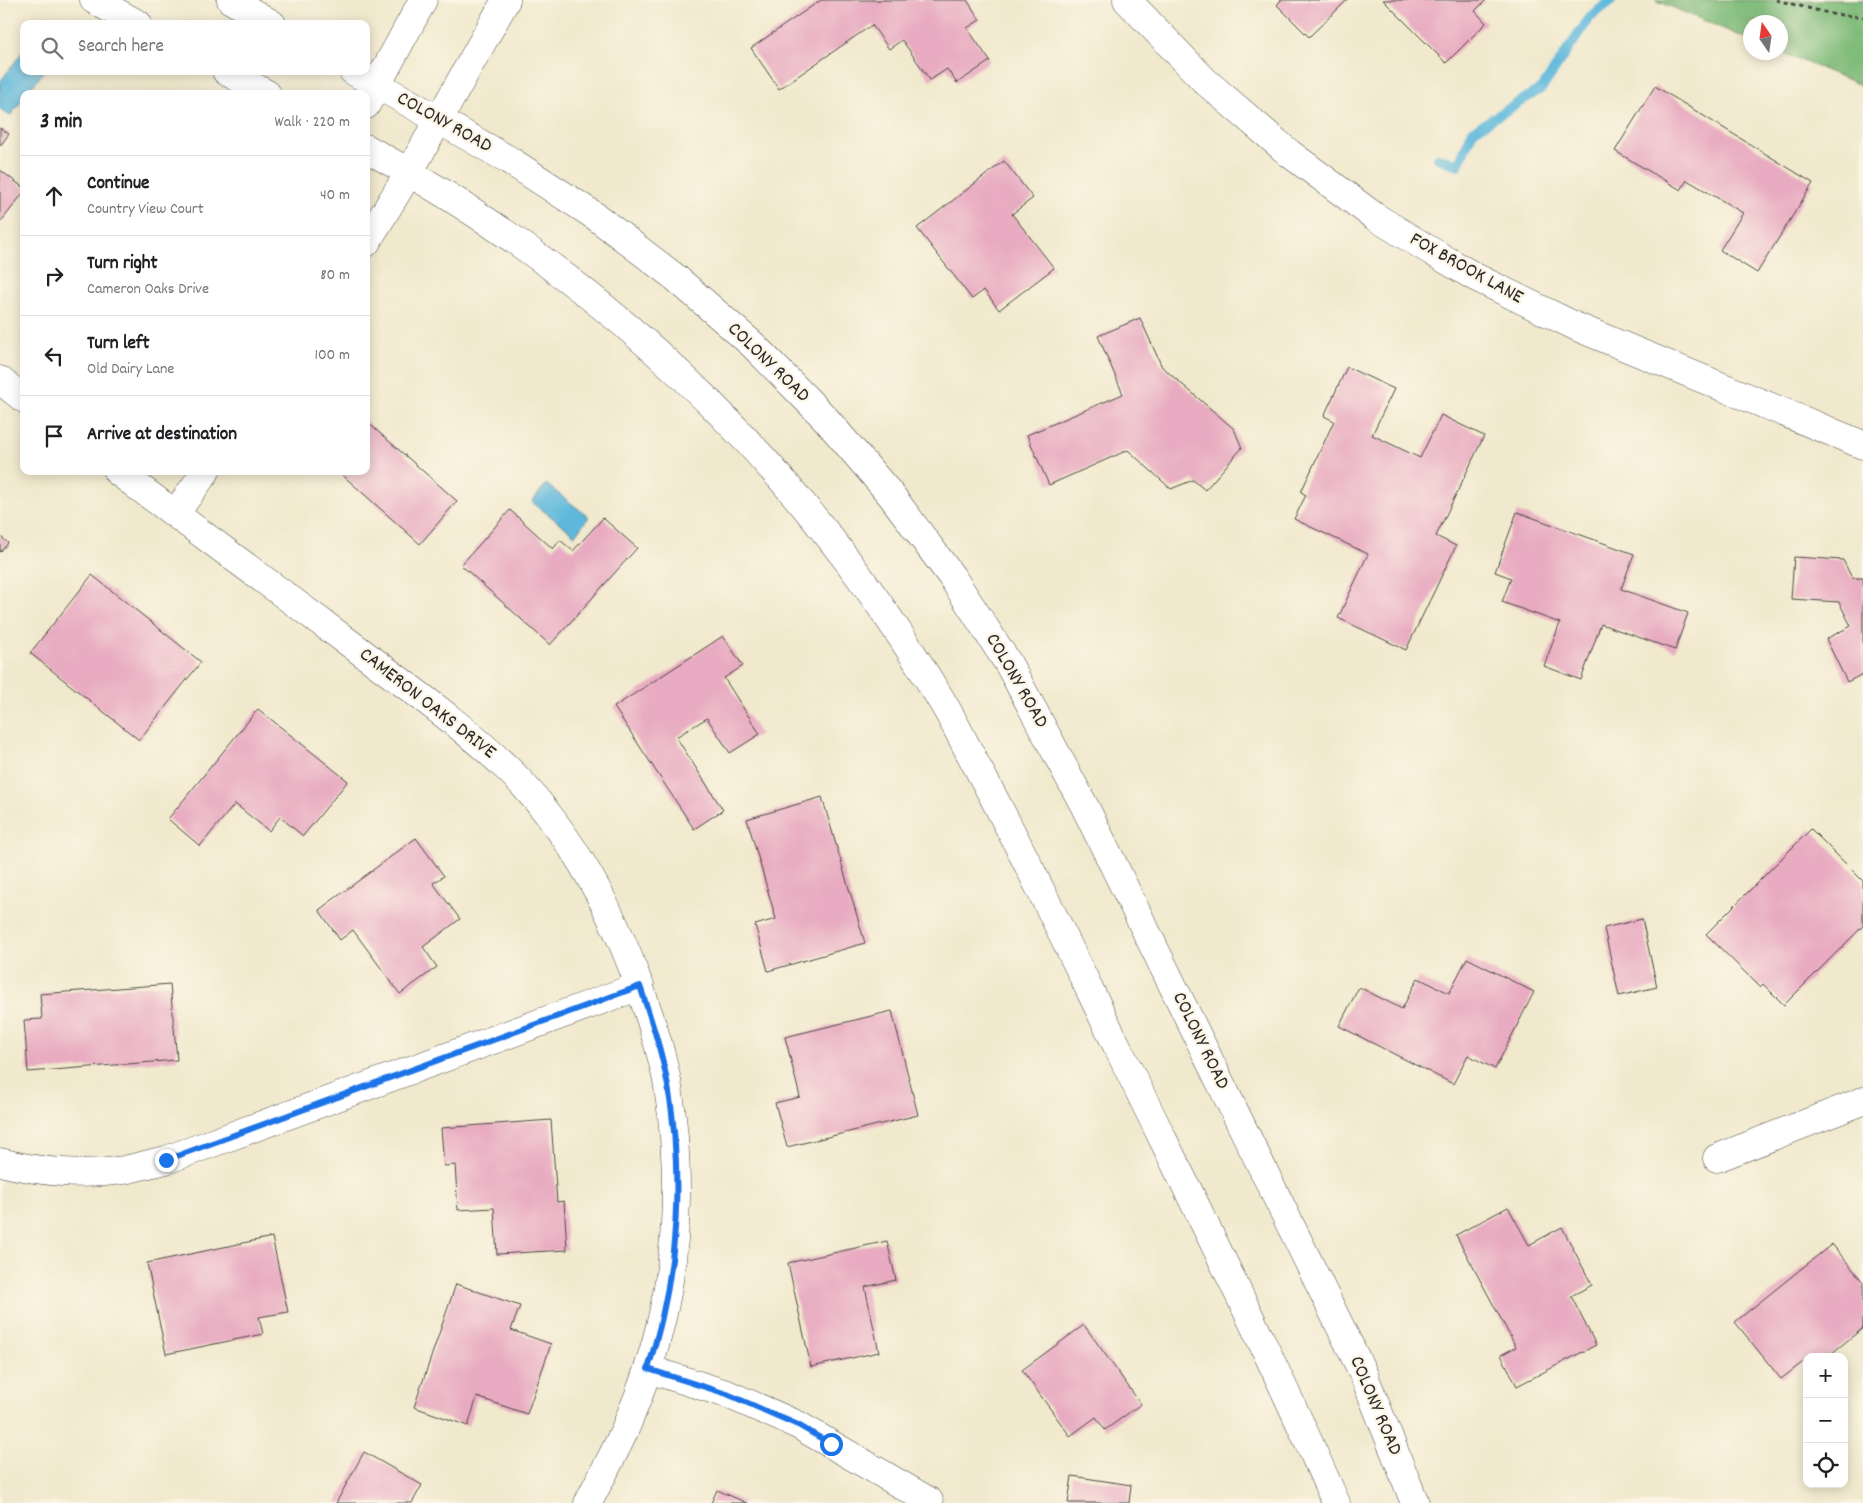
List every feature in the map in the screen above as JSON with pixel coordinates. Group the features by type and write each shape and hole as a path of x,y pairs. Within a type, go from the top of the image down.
{"street":[{"path":"94,0 131,20"},
{"path":"231,0 265,20"},
{"path":"372,95 424,0"},
{"path":"370,236 410,171 506,0"},
{"name":"FOX BROOK LANE","path":"1127,0 1206,81 1289,153 1374,216 1475,277 1577,328 1863,445"},
{"path":"233,75 260,90"},
{"name":"COLONY ROAD","path":"355,75 368,90"},
{"name":"COLONY ROAD","path":"372,95 439,120 509,160 595,216 676,278 753,345 825,418 885,488 952,577 1008,663 1085,807 1363,1373 1415,1503"},
{"path":"370,150 410,171 524,245 605,306 682,374 754,446 820,524 881,606 937,692 1014,836 1287,1393 1336,1503"},
{"path":"0,380 20,396"},
{"name":"CAMERON OAKS DRIVE","path":"122,475 455,722 511,773 537,801 581,860 618,930 653,1026 668,1086 676,1160 674,1234 669,1281 662,1317 648,1369 628,1424 588,1503"},
{"path":"175,514 203,475"},
{"path":"0,1162 20,1167 75,1173 123,1170 166,1160 640,986"},
{"path":"1717,1158 1863,1101"},
{"path":"648,1369 727,1394 798,1425 929,1501"}],"path":[{"path":"1776,0 1832,14 1863,17"}],"green space":[{"path":"1655,0 1863,0 1863,86 1788,55 1788,15 1743,15 1743,37"}],"water":[{"path":"20,55 20,75 41,75 30,90 20,90 20,103 10,116 0,109 0,82"},
{"path":"546,484 589,517 575,535 532,502"}],"building":[{"path":"821,0 967,0 980,20 967,28 990,61 957,83 947,69 930,80 902,40 889,49 872,25 779,89 751,48"},
{"path":"1281,0 1347,0 1309,37 1277,5"},
{"path":"1383,0 1486,0 1475,11 1486,23 1446,63"},
{"path":"1655,86 1813,183 1757,273 1720,250 1743,213 1687,180 1681,190 1615,151"},
{"path":"0,128 9,134 0,146"},
{"path":"1004,161 1033,198 1012,214 1054,268 999,310 984,290 972,299 917,228"},
{"path":"0,170 20,185 20,197 0,223"},
{"path":"1140,318 1162,367 1234,429 1242,448 1205,490 1193,480 1171,489 1128,450 1049,485 1027,435 1123,394 1098,336"},
{"path":"1347,367 1394,389 1372,435 1420,458 1441,415 1484,436 1436,536 1456,546 1406,650 1338,618 1368,554 1294,519 1306,495 1301,492 1334,421 1324,416"},
{"path":"370,425 457,501 420,544 342,475 370,475"},
{"path":"510,510 553,549 560,540 573,551 603,518 637,548 550,645 461,565"},
{"path":"1517,512 1634,554 1621,589 1688,613 1675,650 1601,624 1581,680 1544,666 1560,623 1502,602 1511,578 1495,572"},
{"path":"0,536 8,543 0,552"},
{"path":"1794,557 1843,560 1852,578 1863,578 1863,674 1847,682 1826,639 1851,626 1839,602 1791,599"},
{"path":"92,575 201,662 139,740 30,653"},
{"path":"723,636 743,666 724,678 760,734 730,753 707,718 676,737 723,810 694,829 614,707"},
{"path":"258,709 348,781 303,836 280,817 269,831 235,804 200,846 168,819"},
{"path":"822,797 865,943 768,971 755,925 776,919 747,819"},
{"path":"1811,829 1863,881 1863,926 1784,1005 1763,984 1760,987 1706,934"},
{"path":"416,838 444,876 433,883 460,919 423,947 437,967 400,994 353,930 340,940 319,910"},
{"path":"1642,919 1657,987 1619,996 1604,928"},
{"path":"1467,958 1534,992 1495,1069 1468,1055 1453,1084 1339,1026 1359,987 1402,1009 1418,978 1449,993"},
{"path":"170,984 177,1060 28,1072 24,1020 42,1019 40,994"},
{"path":"892,1011 918,1115 787,1147 775,1103 800,1097 785,1037"},
{"path":"551,1120 557,1202 564,1201 567,1250 497,1254 494,1208 458,1210 455,1165 444,1166 441,1128"},
{"path":"1508,1207 1529,1245 1562,1227 1592,1285 1571,1296 1596,1345 1517,1386 1501,1355 1516,1347 1456,1235"},
{"path":"272,1237 288,1312 259,1317 263,1334 166,1354 147,1263"},
{"path":"887,1241 896,1280 865,1287 879,1352 811,1367 788,1263"},
{"path":"1832,1244 1863,1282 1863,1328 1832,1353 1803,1353 1803,1362 1781,1379 1735,1322"},
{"path":"456,1284 520,1306 511,1330 551,1344 527,1414 477,1397 468,1426 414,1407"},
{"path":"1084,1325 1141,1404 1105,1430 1096,1417 1070,1436 1022,1370"},
{"path":"364,1452 422,1485 412,1503 336,1503"},
{"path":"1072,1476 1131,1485 1129,1503 1068,1503"},
{"path":"717,1490 747,1503 711,1503"}],"waterway":[{"path":"1438,158 1458,165 1473,131 1542,88 1591,16 1612,0"}],"route":[{"path":"166,1160 640,986 653,1026 668,1086 676,1160 674,1234 669,1281 662,1317 648,1369 727,1394 798,1425 831,1444"}]}
